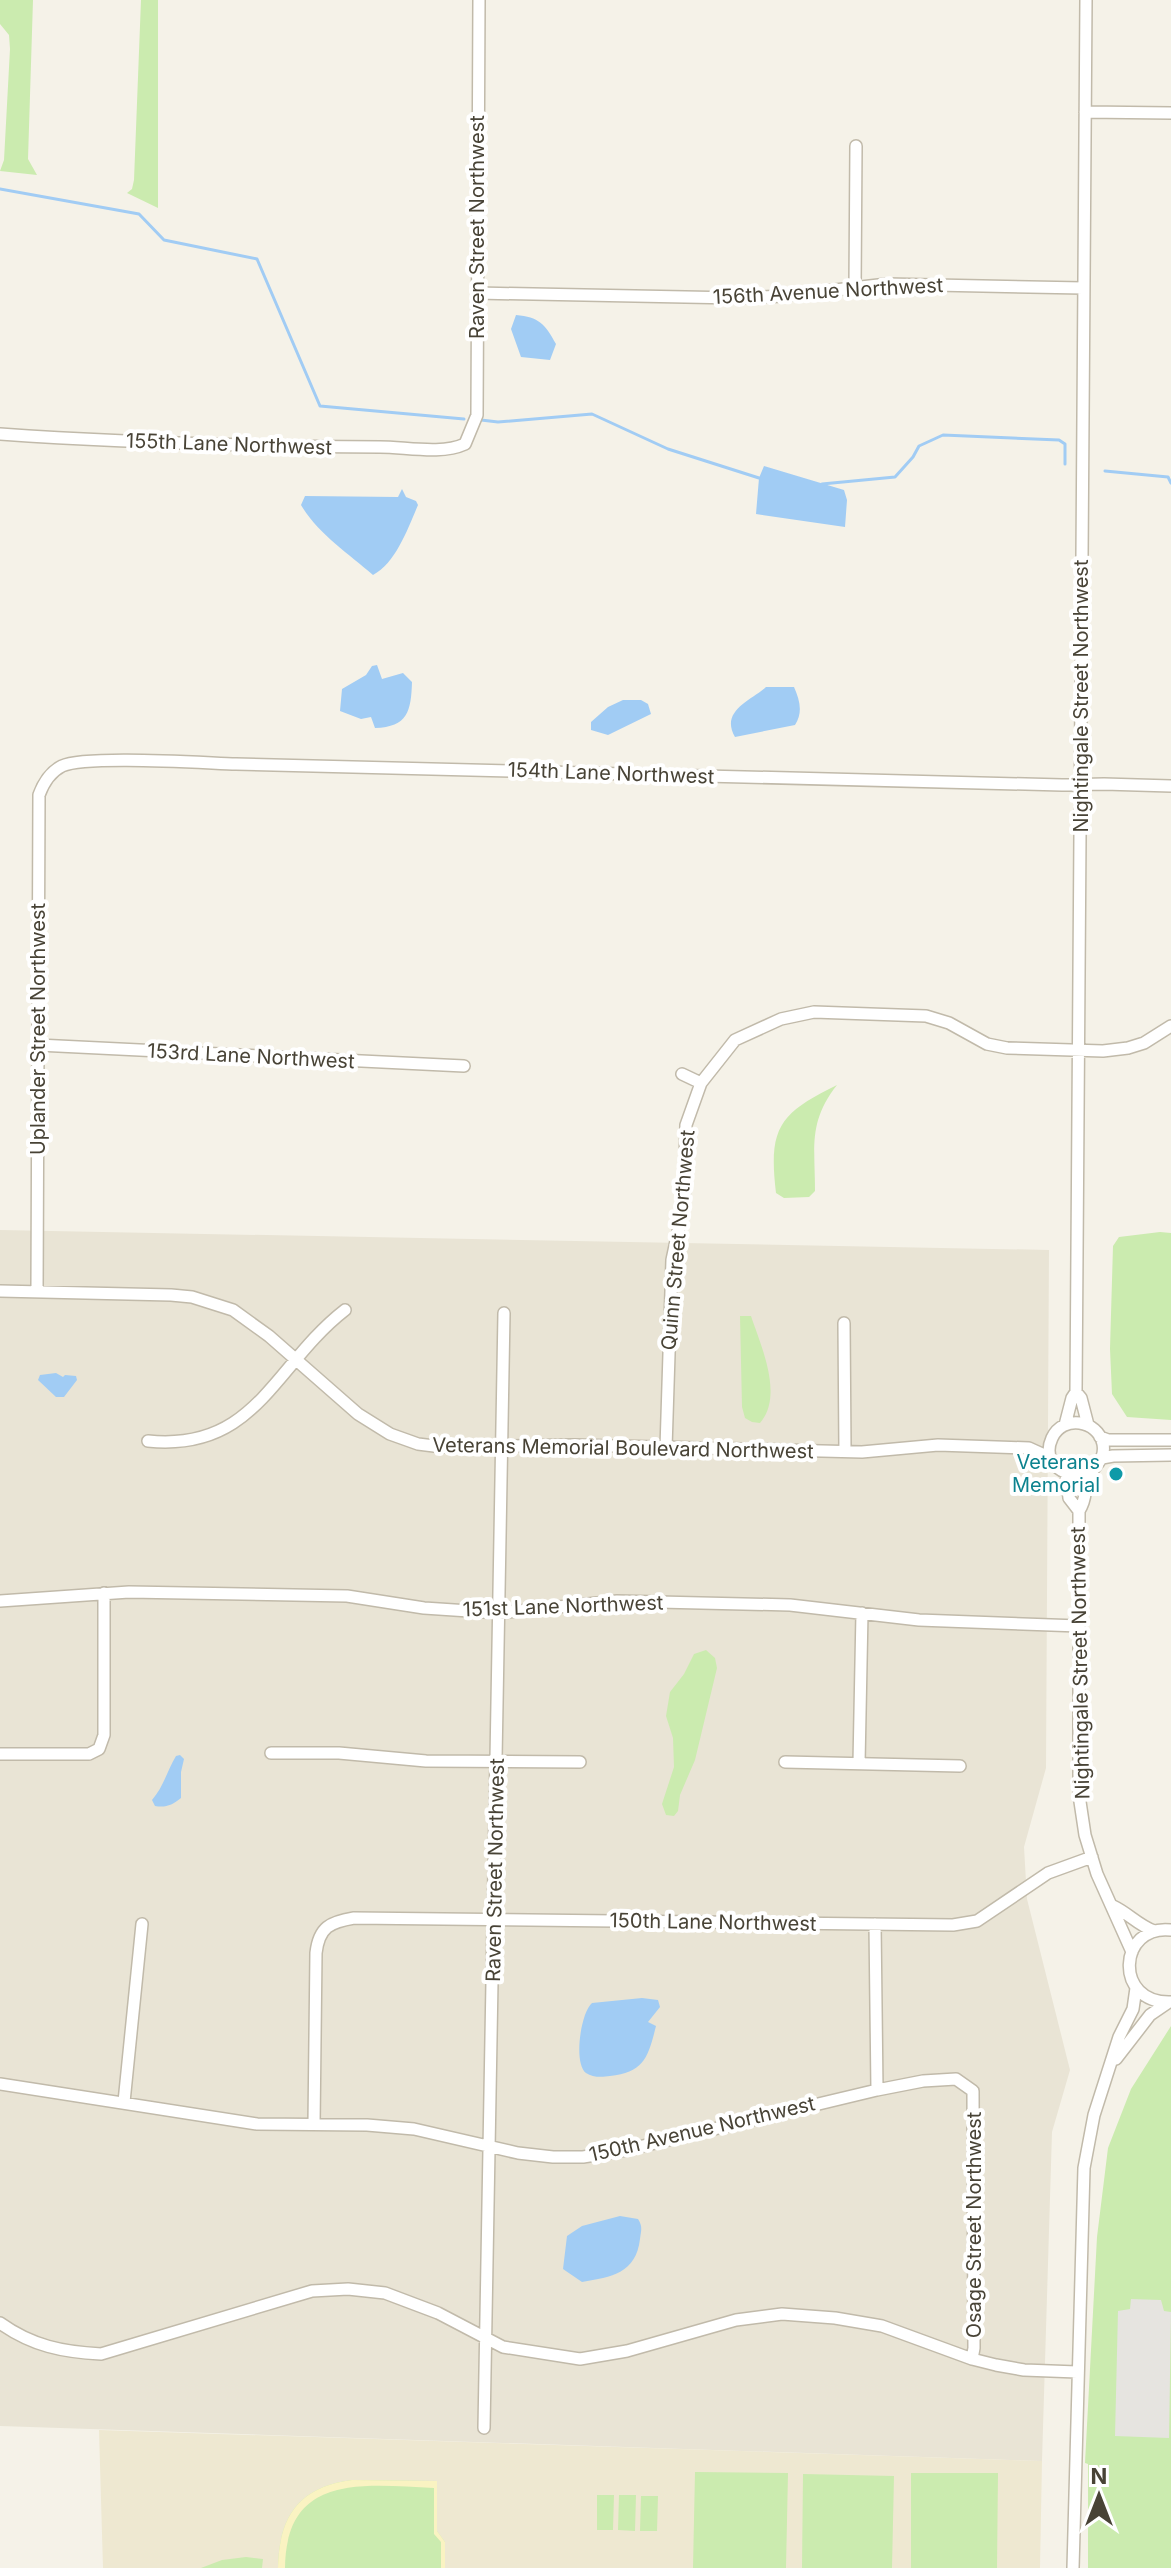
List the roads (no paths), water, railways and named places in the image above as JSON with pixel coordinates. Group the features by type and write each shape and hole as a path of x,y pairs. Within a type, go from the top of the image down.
{"street":[{"name":"Raven Street Northwest","path":"457,447 465,444 477,415 479,0"},
{"name":"Nightingale Street Northwest","path":"1051,1439 1065,1425 1076,1392 1086,0"},
{"path":"1085,112 1171,113"},
{"path":"855,287 856,146"},
{"name":"156th Avenue Northwest","path":"477,293 736,298 887,284 1083,288"},
{"name":"155th Lane Northwest","path":"0,434 111,440 457,447"},
{"name":"154th Lane Northwest","path":"54,772 76,762 111,762 1171,786"},
{"name":"Uplander Street Northwest","path":"37,1291 39,795 44,782 54,772"},
{"path":"682,1074 701,1083 735,1040 781,1019 814,1012 926,1016 949,1023 987,1044 1007,1048 1128,1048 1144,1043 1171,1026"},
{"name":"153rd Lane Northwest","path":"38,1045 464,1066"},
{"name":"Quinn Street Northwest","path":"666,1448 672,1260 684,1204 686,1125 701,1083"},
{"name":"Veterans Memorial Boulevard Northwest","path":"0,1291 171,1295 212,1302 249,1320 358,1414 390,1434 418,1444 862,1452 917,1445 1029,1448 1051,1458"},
{"path":"148,1441 191,1441 227,1428 243,1418 318,1333 345,1310"},
{"name":"Raven Street Northwest","path":"484,2428 504,1313"},
{"path":"844,1323 845,1451"},
{"name":"Nightingale Street Northwest","path":"1076,1392 1081,1398 1088,1425 1100,1437"},
{"path":"1065,1425 1072,1422 1088,1425"},
{"path":"1100,1437 1108,1440 1171,1440"},
{"path":"1100,1437 1104,1449 1102,1458 1171,1455"},
{"path":"1029,1448 1051,1439 1051,1458"},
{"name":"Nightingale Street Northwest","path":"1051,1458 1066,1474 1069,1498 1079,1511"},
{"name":"Nightingale Street Northwest","path":"1102,1458 1090,1473 1086,1499 1079,1511 1079,1795 1092,1857 1115,1918 1132,1952 1128,1967 1136,1988"},
{"path":"1066,1474 1090,1473"},
{"path":"0,1754 89,1754 99,1749 104,1735 104,1593"},
{"name":"151st Lane Northwest","path":"0,1601 104,1593 347,1596 424,1608 499,1613 617,1601 790,1605 919,1620 1079,1626"},
{"path":"859,1763 862,1613"},
{"path":"271,1753 339,1753 426,1761 580,1762"},
{"path":"785,1762 960,1766"},
{"name":"150th Lane Northwest","path":"314,2124 316,1953 321,1933 333,1922 354,1918 953,1925 977,1921 1048,1873 1092,1857"},
{"path":"1113,1906 1129,1913 1142,1927 1154,1931 1171,1930"},
{"path":"124,2102 142,1924"},
{"path":"875,1924 877,2090"},
{"path":"1132,1952 1144,1936 1154,1931"},
{"path":"1136,1988 1145,1997 1170,2002"},
{"path":"1073,2568 1084,2168 1094,2115 1119,2037 1133,2009 1136,1988"},
{"path":"1112,2063 1150,2015 1170,2002"},
{"name":"150th Avenue Northwest","path":"0,2084 257,2124 414,2129 490,2147 553,2157 583,2157 626,2150 877,2090 941,2079 956,2079 973,2091"},
{"name":"Osage Street Northwest","path":"972,2359 973,2091"},
{"path":"2,2325 30,2343 67,2352 101,2354 299,2295 348,2289 385,2293 438,2313 503,2347 580,2359 627,2351 736,2320 782,2314 882,2326 972,2359 1024,2370 1077,2372"}],"water":[{"path":"516,315 536,320 548,331 556,344 550,360 521,357 511,329"},
{"path":"764,466 844,490 847,500 845,527 756,514 759,478"},
{"path":"402,489 406,497 418,505 395,554 373,575 325,534 301,505 305,496 398,497"},
{"path":"377,665 382,679 403,673 412,682 406,716 395,724 375,728 371,717 361,719 340,711 342,689"},
{"path":"766,687 794,687 800,706 795,725 735,737 731,728 734,713"},
{"path":"623,700 641,700 648,704 651,714 608,735 591,730 591,722 608,707"},
{"path":"56,1373 63,1377 76,1376 77,1380 64,1397 56,1397 38,1380 40,1375"},
{"path":"176,1756 184,1759 181,1798 169,1805 155,1806 152,1800"},
{"path":"642,1998 658,2000 660,2007 648,2022 656,2026 643,2062 621,2074 598,2077 586,2073 579,2049 588,2008 592,2003"},
{"path":"620,2216 638,2219 641,2226 638,2250 628,2266 612,2275 582,2282 563,2269 567,2236 582,2226"}],"waterway":[{"path":"0,189 139,214 164,240 257,259 320,406 464,419"},
{"path":"481,420 498,422 592,414 668,449 759,478"},
{"path":"822,484 895,477 919,446 943,435 1059,440 1065,444 1065,464"},
{"path":"1105,471 1168,477 1171,483"}],"place":[{"name":"Veterans Memorial","path":"1116,1474"}]}
